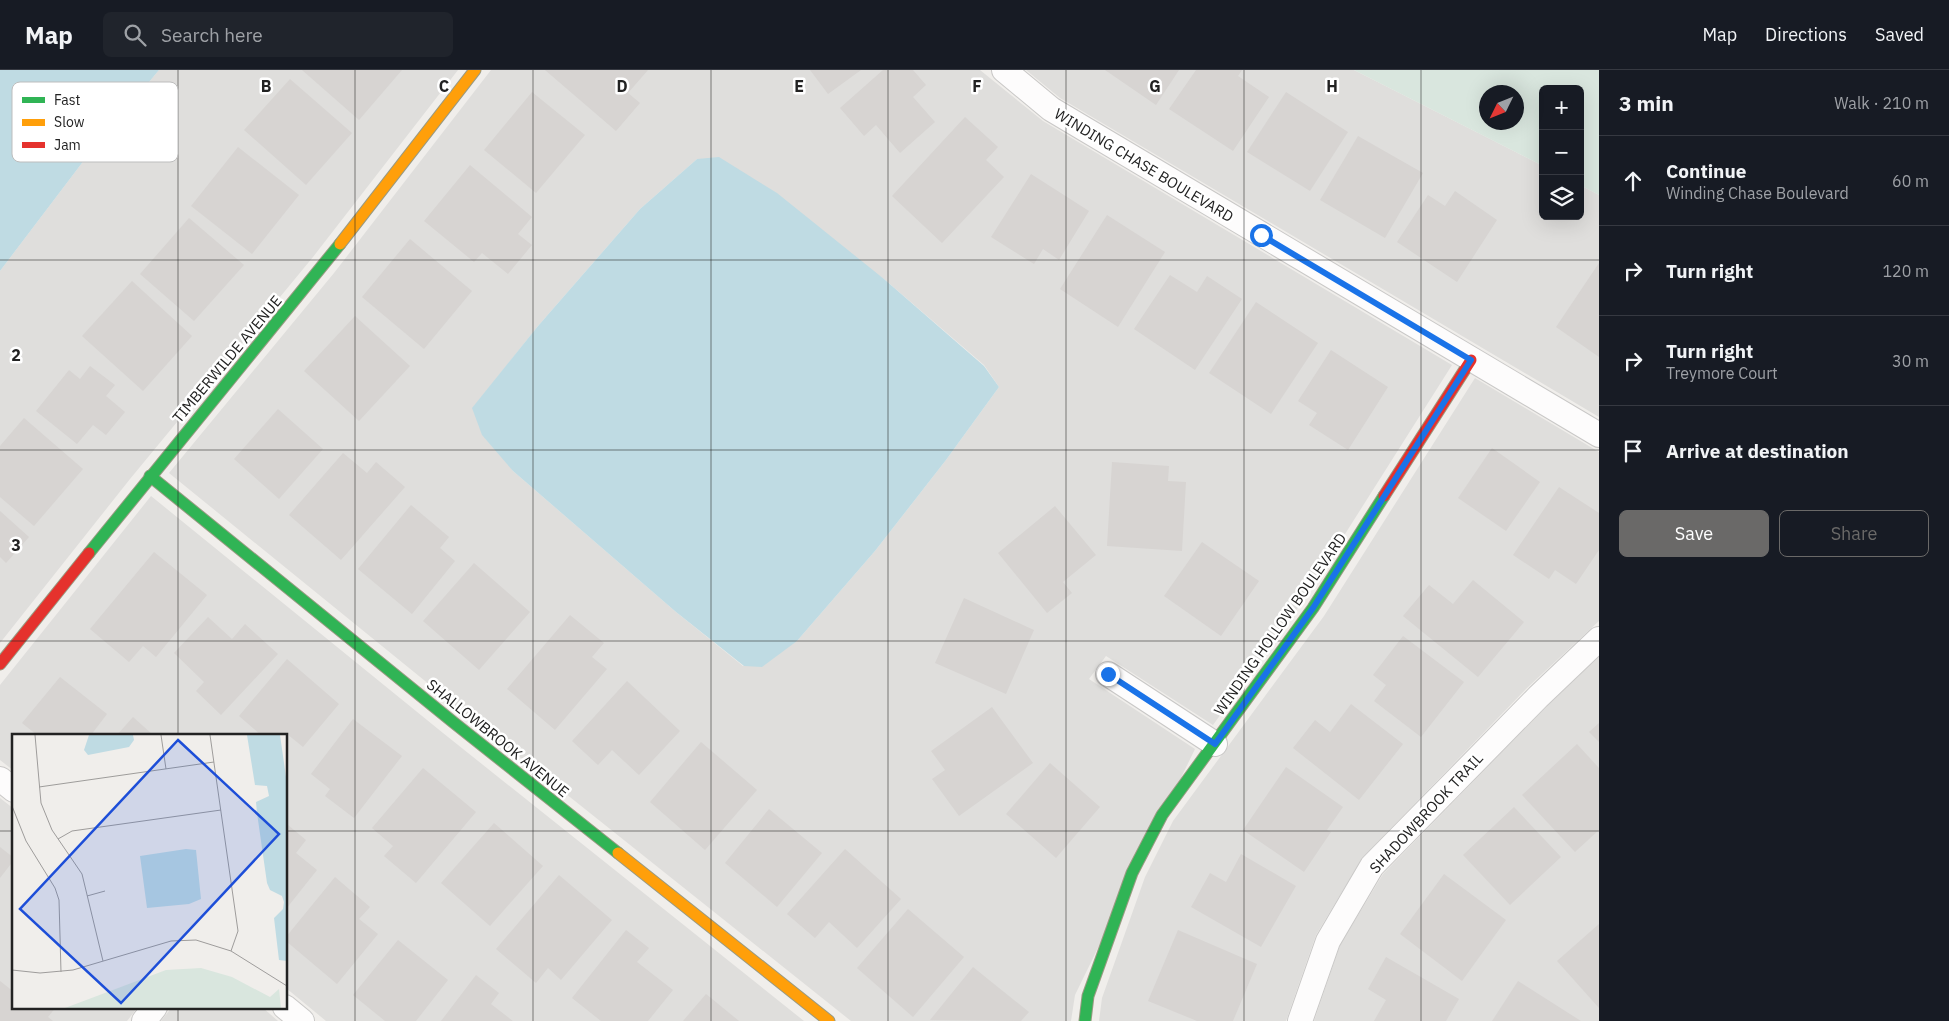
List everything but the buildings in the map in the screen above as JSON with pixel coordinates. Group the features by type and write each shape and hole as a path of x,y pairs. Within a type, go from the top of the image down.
{"street":[{"name":"TIMBERWILDE AVENUE","path":"0,664 150,476 324,265 475,70"},
{"name":"WINDING CHASE BOULEVARD","path":"1004,70 1051,109 1599,435"},
{"name":"WINDING HOLLOW BOULEVARD","path":"1085,1021 1088,996 1132,873 1162,815 1313,608 1471,360"},
{"name":"SHALLOWBROOK AVENUE","path":"150,476 453,722 829,1021"},
{"name":"SHADOWBROOK TRAIL","path":"1300,1021 1328,941 1372,866 1531,704 1599,639"},
{"path":"1108,674 1215,744"},
{"path":"0,779 12,788"},
{"path":"144,1021 154,1008"},
{"path":"286,1008 302,1021"}],"shaded area":[{"path":"159,70 458,70 313,257 130,479 0,643 0,271 83,162 178,162 178,82 149,82"},
{"path":"491,70 980,70 1043,121 1452,365 1302,602 1213,725 1106,656 1089,679 1195,749 1075,995 1071,1021 851,1021 462,711 169,473 334,273","holes":["697,159 884,279 984,365 999,387 946,460 875,551 797,641 743,666 676,612 513,471 473,408 538,326 640,209"]},
{"path":"1026,70 1354,70 1539,164 1539,220 1584,220 1584,187 1599,195 1599,417 1060,98"},
{"path":"1354,70 1599,70 1599,195 1584,187 1584,85 1539,85 1539,164"},
{"path":"1475,378 1599,452 1599,621 1528,687 1363,857 1316,935 1286,1021 1099,1021 1102,998 1145,877 1173,821 1324,616"},
{"path":"151,496 443,733 804,1021 326,1021 288,990 288,734 12,734 12,769 0,760 0,685"},
{"path":"1599,657 1599,1021 1314,1021 1340,945 1383,874 1547,706"},
{"path":"0,798 12,807 12,1008 137,1008 127,1021 0,1021"},
{"path":"171,1008 263,1008 278,1021 161,1021"}],"water":[{"path":"0,70 159,70 149,82 12,82 12,162 83,162 0,271"},
{"path":"719,157 777,193 884,279 984,366 999,387 946,460 875,551 797,641 762,667 744,666 676,612 513,471 482,435 472,408 538,326 640,209 697,159"}],"traffic: fast":[{"path":"89,553 340,244"},
{"path":"150,476 618,853"},
{"path":"1085,1021 1088,996 1132,873 1162,815 1313,608 1384,496"}],"traffic: slow":[{"path":"340,244 475,70"},
{"path":"618,853 829,1021"}],"traffic: jam":[{"path":"1384,496 1471,360"},
{"path":"0,664 89,553"}],"route":[{"path":"1108,674 1215,744 1313,608 1471,360 1261,235"}]}
